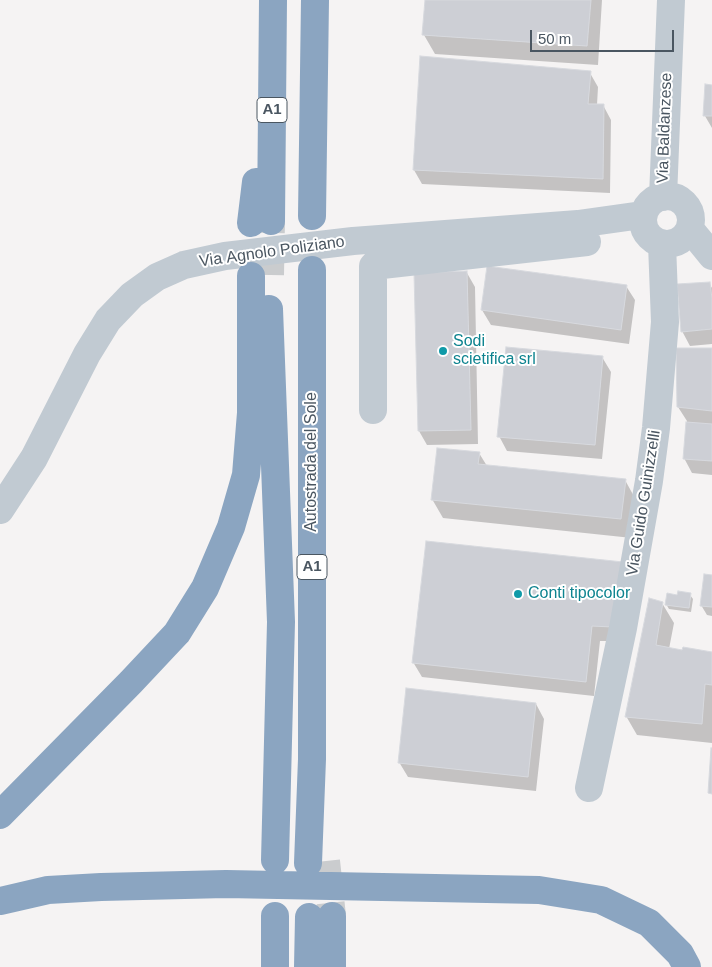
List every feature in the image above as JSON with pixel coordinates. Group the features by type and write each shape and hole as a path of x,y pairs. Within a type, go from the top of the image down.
{"highway":[{"path":"261,222 273,41 273,0"},
{"path":"312,216 315,0"},
{"name":"Autostrada del Sole","path":"312,270 312,759 317,862"},
{"name":"A1","path":"0,815 177,634 205,588 231,527 246,475 260,276 269,322 280,622 275,860"},
{"path":"0,900 48,890 226,884 540,890 601,900 649,923 680,954 687,967"},
{"path":"275,916 275,967"},
{"path":"308,967 320,916 332,967"}],"street":[{"name":"Via Baldanzese","path":"662,196 671,0"},
{"name":"Via Baldanzese","path":"373,410 373,266 598,240 638,216 652,202 662,196 677,198 686,205 691,218 690,229 712,256"},
{"name":"Via Agnolo Poliziano","path":"0,510 34,458 78,372 108,320 132,295 158,277 184,265 225,256 353,241 578,224 638,216"},
{"path":"638,216 648,236 653,241 662,244 668,245 680,240 690,229"},
{"name":"Via Guido Guinizzelli","path":"588,788 625,619 649,481 656,428 665,322 662,244"}],"building":[{"path":"425,0 591,0 587,46 422,35"},
{"path":"420,56 591,71 588,104 604,104 603,179 413,170"},
{"path":"705,84 712,85 712,116 703,116"},
{"path":"487,266 627,285 621,330 481,310"},
{"name":"Sodi scietifica srl","path":"467,271 471,430 418,431 414,273"},
{"path":"710,282 712,329 681,332 677,284"},
{"path":"506,347 603,356 595,445 497,437"},
{"path":"676,348 712,348 712,411 677,407"},
{"path":"686,422 712,424 712,461 683,459"},
{"path":"437,448 480,452 478,464 626,479 621,519 431,500"},
{"name":"Conti tipocolor","path":"426,541 623,562 612,627 592,626 586,682 412,663"},
{"path":"704,574 712,575 712,607 700,606"},
{"path":"678,591 691,593 689,608 665,605 667,593 677,595"},
{"path":"649,598 663,602 656,645 682,650 683,647 712,652 712,685 705,684 702,724 625,717"},
{"path":"406,688 536,703 528,777 398,763"},
{"path":"712,748 712,794 708,793"}],"tunnel":[{"path":"270,275 271,221"},
{"path":"326,861 332,916"}],"place":[{"name":"Sodi scietifica srl","path":"443,351"},
{"name":"Conti tipocolor","path":"518,594"}]}
